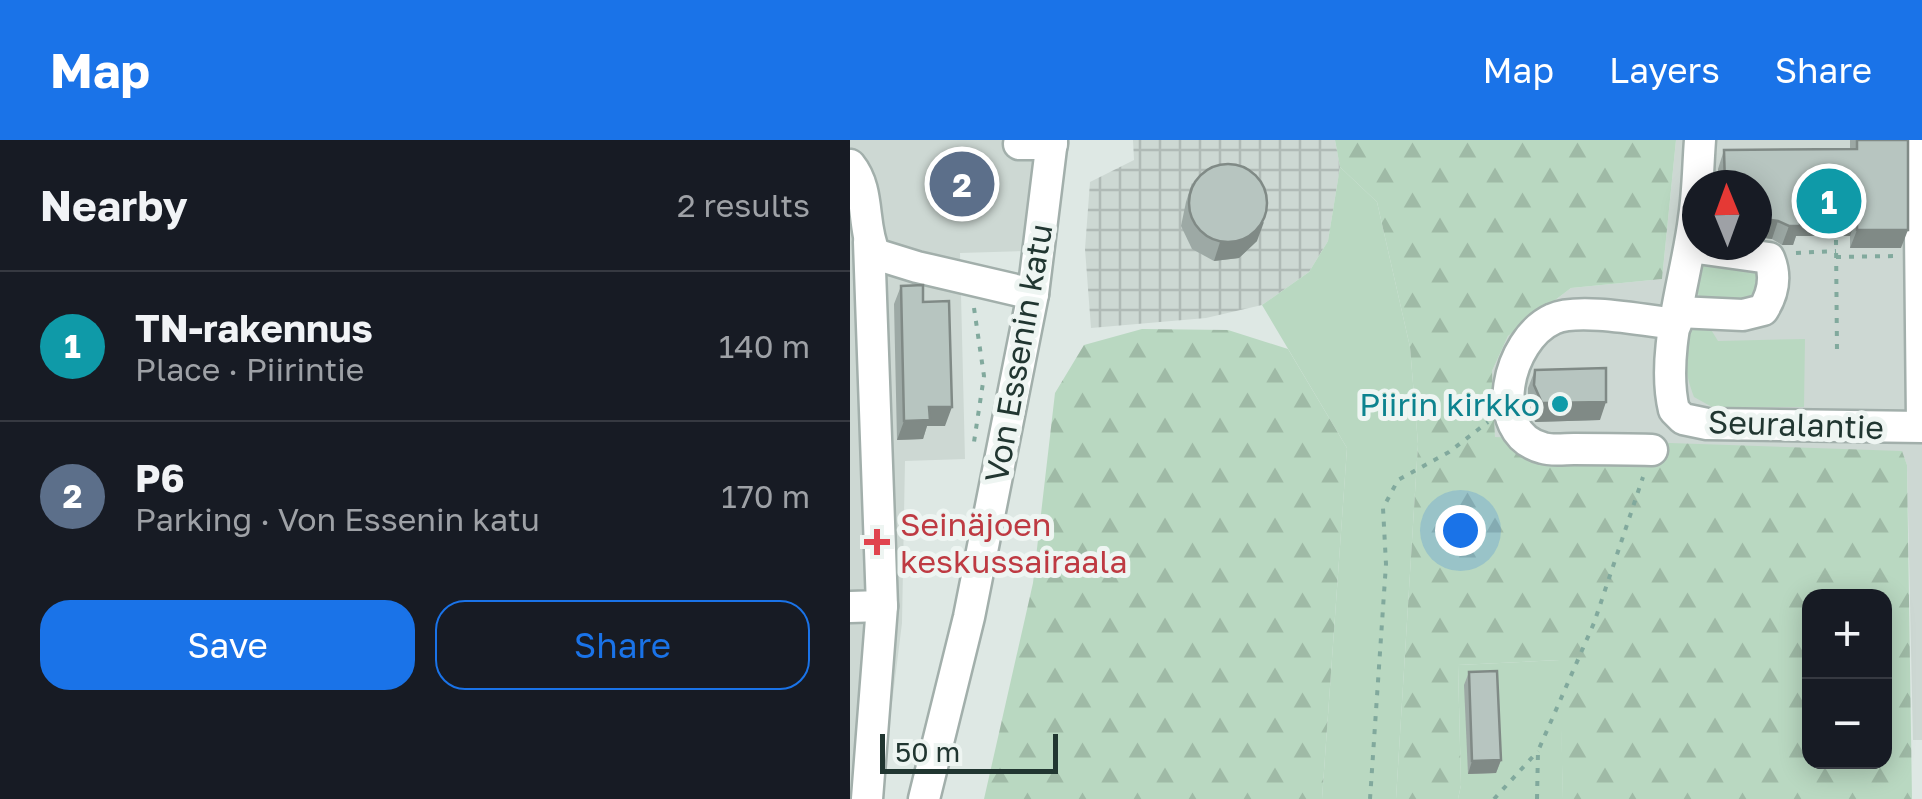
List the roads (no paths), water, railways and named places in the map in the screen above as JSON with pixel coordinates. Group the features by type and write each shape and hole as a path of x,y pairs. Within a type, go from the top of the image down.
{"street":[{"path":"1697,170 1700,140"},
{"path":"1919,140 1922,424"},
{"path":"1020,144 1052,142"},
{"name":"Von Essenin katu","path":"924,799 969,617 1033,294 1052,142"},
{"path":"850,165 864,194 870,242 882,606 868,799"},
{"path":"870,242 876,254 888,260 1033,294"},
{"path":"1677,318 1688,260"},
{"path":"1652,450 1543,448 1518,433 1510,417 1510,376 1523,343 1554,318 1598,314 1677,318 1742,315 1763,310 1772,294 1770,260"},
{"name":"Seuralantie","path":"1677,318 1672,386 1674,410 1683,419 1706,424 1922,424"},
{"path":"850,607 882,606"}],"place":[{"name":"P6","path":"962,184"},
{"name":"TN-rakennus","path":"1829,201"},
{"name":"Piirin kirkko","path":"1560,404"},
{"name":"Seinäjoen keskussairaala","path":"877,542"}]}
